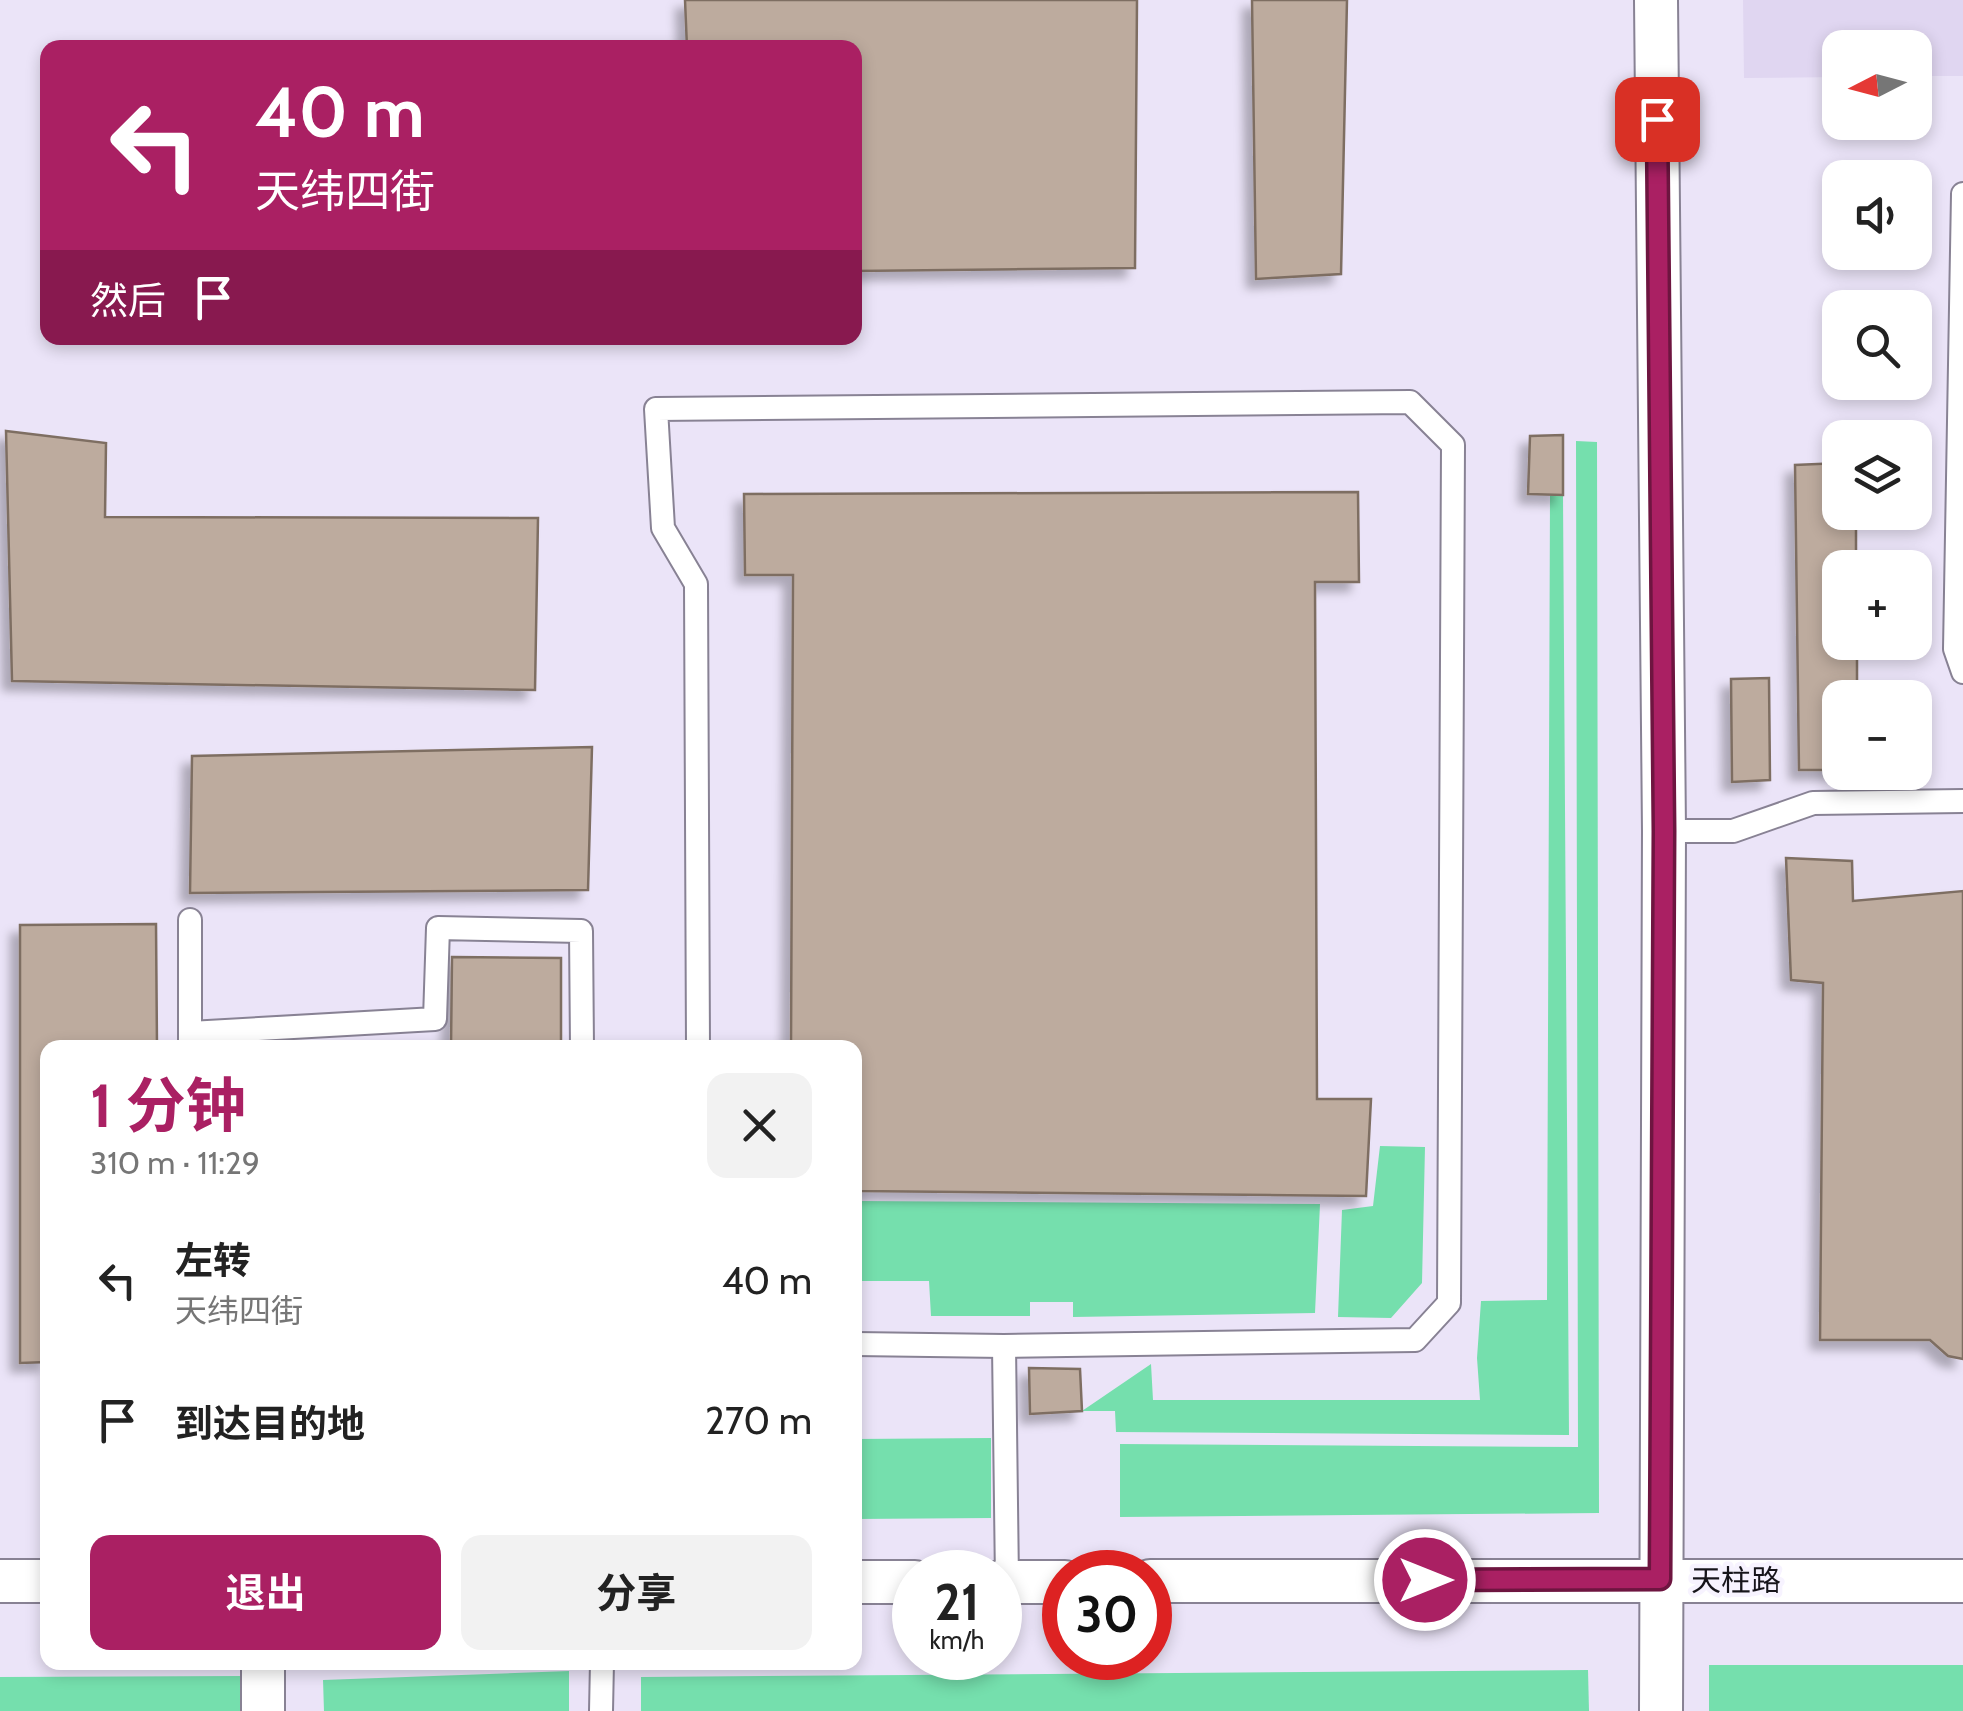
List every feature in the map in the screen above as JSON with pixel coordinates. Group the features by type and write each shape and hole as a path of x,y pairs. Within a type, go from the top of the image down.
{"street":[{"path":"1656,0 1664,831 1661,1711"},
{"path":"0,1581 40,1582"},
{"name":"天柱路","path":"1172,1581 1963,1581"},
{"path":"862,1582 892,1582"},
{"path":"263,1670 263,1711"}],"lane":[{"path":"1963,194 1955,649 1963,672"},
{"path":"698,1040 696,584 663,528 656,409 1410,402 1453,446 1450,1303 1414,1340 862,1344"},
{"path":"1664,831 1733,831 1813,803 1963,802"},
{"path":"190,920 190,1040 435,1019 438,928 581,930 582,1040"},
{"path":"1003,1550 1004,1346"},
{"path":"601,1711 602,1670"}],"shaded area":[{"path":"1743,0 1963,0 1963,76 1932,76 1932,30 1822,30 1822,77 1744,78"}],"green space":[{"path":"1576,441 1597,442 1599,1513 1120,1517 1120,1444 1578,1447"},
{"path":"1550,495 1563,495 1569,1435 1116,1432 1115,1411 1082,1411 1151,1364 1153,1400 1480,1400 1477,1358 1481,1301 1547,1300"},
{"path":"1380,1146 1425,1147 1422,1283 1391,1318 1338,1317 1342,1210 1373,1206"},
{"path":"862,1201 1320,1204 1315,1313 1073,1317 1073,1302 1030,1302 1030,1316 931,1316 929,1281 862,1281"},
{"path":"991,1438 991,1518 862,1519 862,1439"},
{"path":"1709,1665 1963,1665 1963,1711 1709,1711"},
{"path":"1588,1670 1589,1711 641,1711 641,1677 892,1675 892,1680 1022,1680 1022,1674 1042,1674 1042,1680 1172,1680 1172,1673"},
{"path":"569,1671 569,1711 324,1711 323,1680"},
{"path":"244,1676 243,1711 0,1711 0,1677"}],"building":[{"path":"685,0 1137,0 1135,268 862,271 862,40 687,40"},
{"path":"1252,0 1347,0 1341,274 1256,279"},
{"path":"6,431 106,443 105,517 538,518 535,690 12,681"},
{"path":"1563,435 1563,495 1528,494 1530,436"},
{"path":"1822,464 1822,530 1856,530 1856,550 1822,550 1822,660 1857,660 1857,680 1822,680 1822,770 1799,770 1795,465"},
{"path":"1358,492 1359,582 1315,582 1317,1099 1371,1099 1366,1196 862,1191 862,1040 791,1040 793,575 745,575 744,494"},
{"path":"1769,678 1770,780 1732,782 1731,679"},
{"path":"592,747 588,890 190,893 192,756"},
{"path":"1786,858 1852,861 1853,901 1963,891 1963,1359 1948,1356 1930,1340 1820,1340 1823,983 1791,980"},
{"path":"156,924 157,1040 40,1040 40,1362 20,1363 20,925"},
{"path":"452,957 561,958 561,1040 451,1040"},
{"path":"1029,1368 1080,1369 1082,1411 1030,1414"}],"route":[{"path":"1425,1580 1660,1579 1664,831 1657,119"}]}
